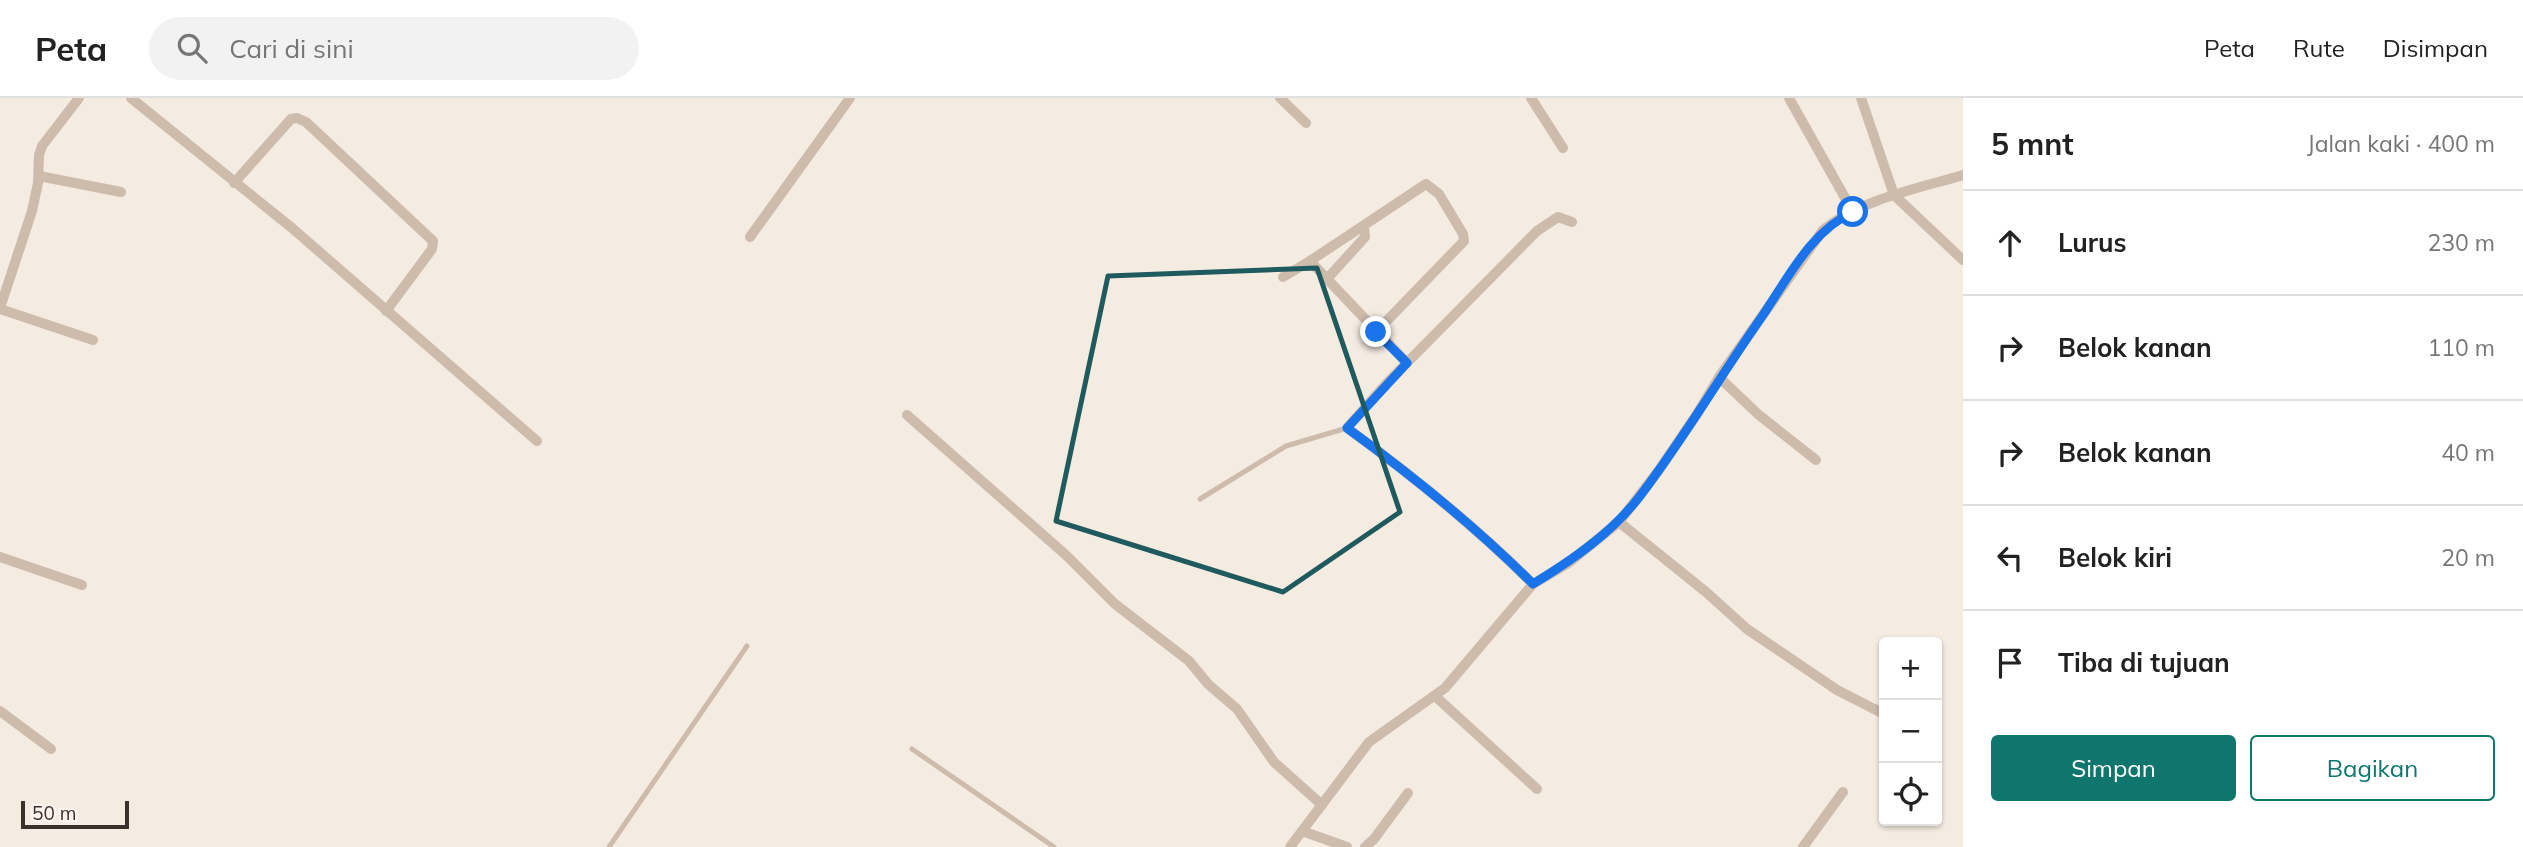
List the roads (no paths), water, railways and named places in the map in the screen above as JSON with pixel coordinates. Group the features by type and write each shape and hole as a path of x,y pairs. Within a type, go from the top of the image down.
{"street":[{"path":"79,98 41,146 38,155 39,176 32,211 0,308 93,340"},
{"path":"131,98 292,228 537,441"},
{"path":"750,237 850,98"},
{"path":"1280,98 1306,123"},
{"path":"1531,98 1563,148"},
{"path":"1789,98 1853,212"},
{"path":"1861,98 1894,195 1963,260"},
{"path":"234,183 290,119 297,118 306,122 433,241 432,249 386,311"},
{"path":"1290,847 1369,742 1445,688 1533,584 1567,564 1619,522 1659,470 1698,414 1719,377 1823,230 1841,217 1894,195 1963,174"},
{"path":"39,176 121,192"},
{"path":"1283,277 1364,227 1426,184 1435,189 1463,234 1464,241 1376,332"},
{"path":"1533,584 1488,539 1404,469 1347,428 1537,230 1558,217 1573,222"},
{"path":"1326,280 1365,237 1364,227"},
{"path":"1310,261 1407,363"},
{"path":"1719,377 1759,415 1816,460"},
{"path":"906,415 1067,556 1115,604 1189,661 1208,684 1237,709 1274,762 1322,805"},
{"path":"1619,522 1747,629 1836,690 1879,712"},
{"path":"0,557 82,585"},
{"path":"1435,696 1537,789"},
{"path":"0,711 51,749"},
{"path":"1803,847 1843,792"},
{"path":"1365,847 1408,793"},
{"path":"1302,831 1348,847"}],"lane":[{"path":"1200,499 1286,446 1347,428"},
{"path":"609,847 747,646"},
{"path":"912,749 1054,847"}]}
